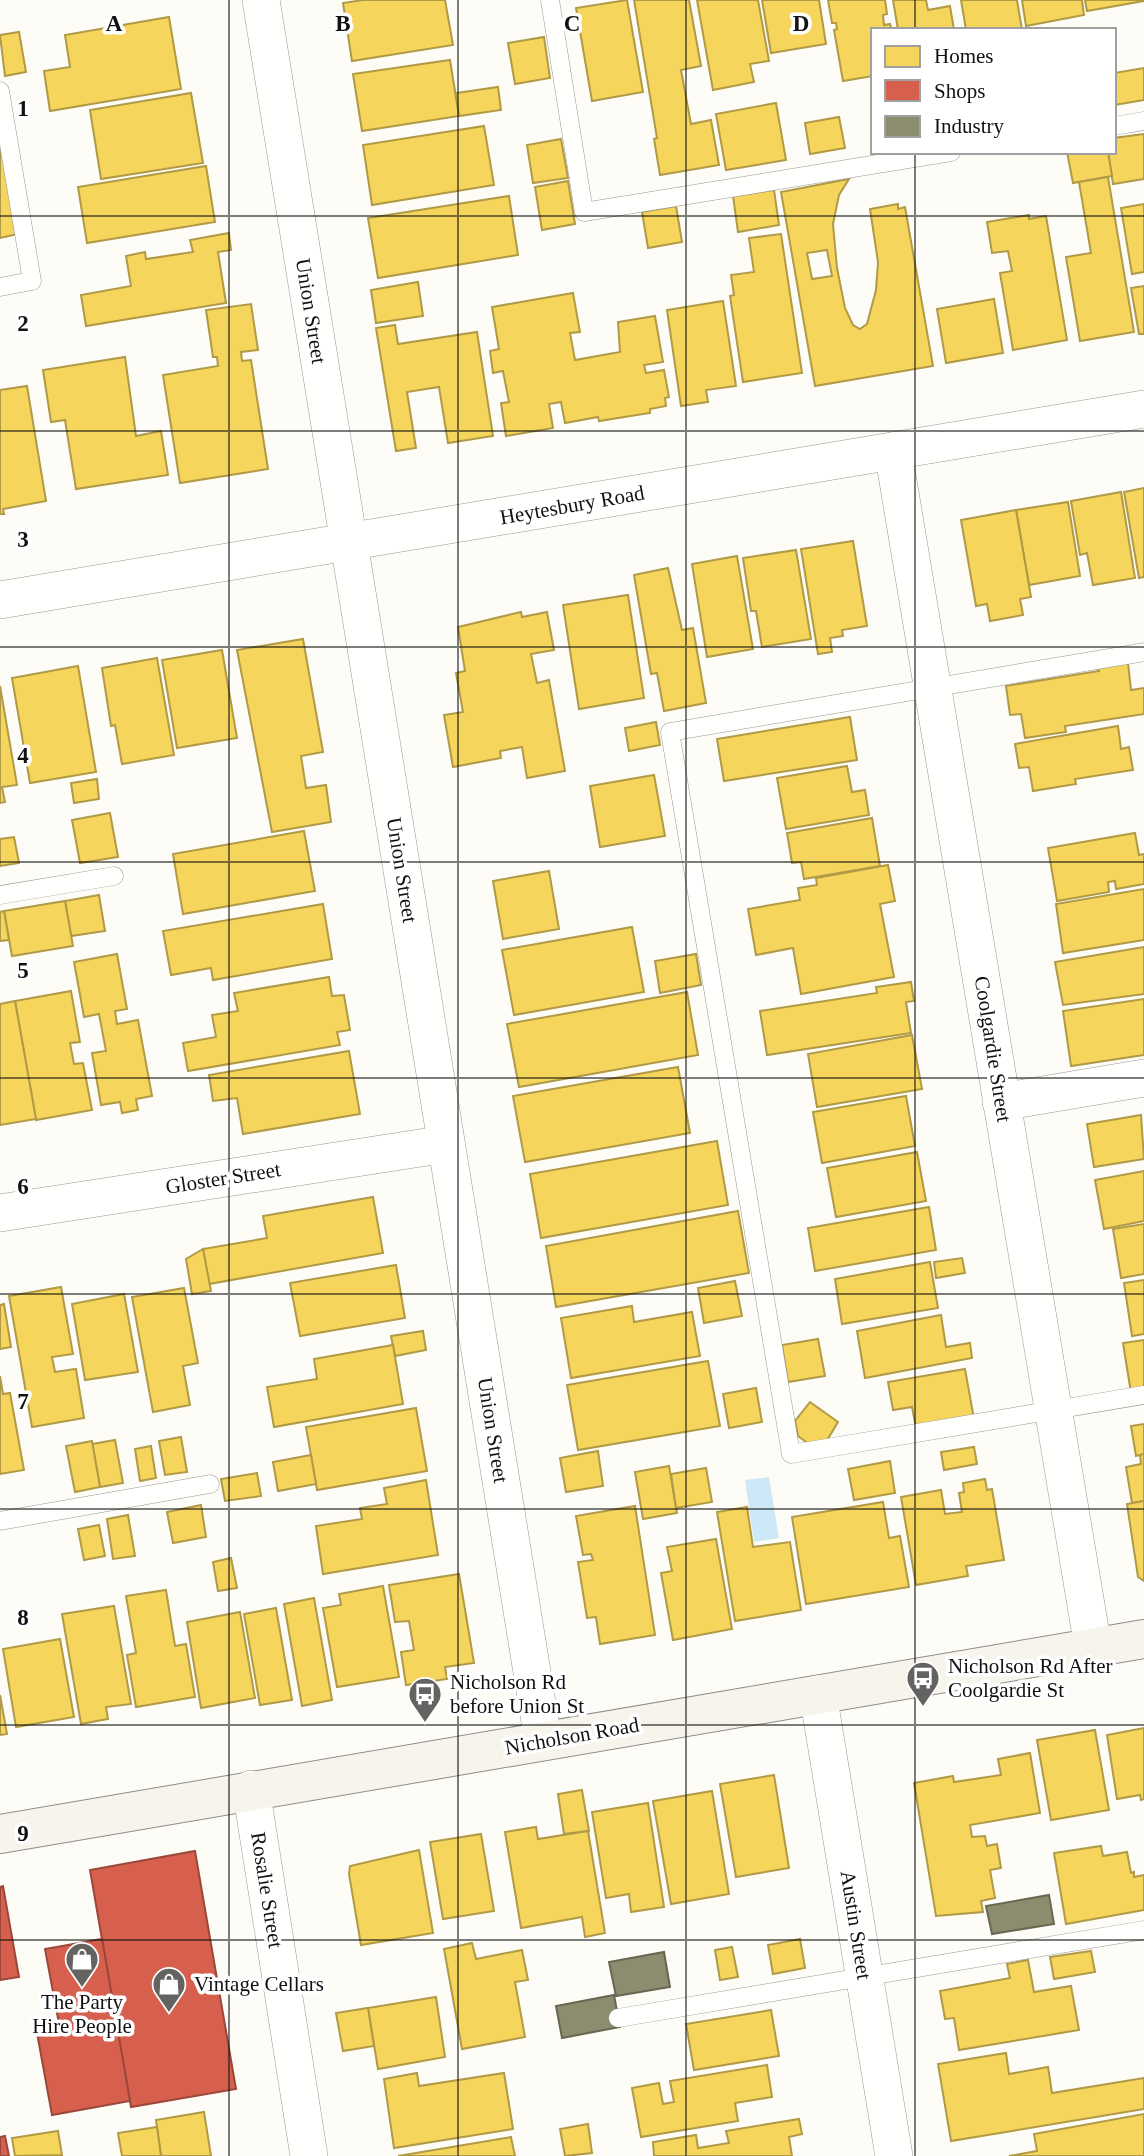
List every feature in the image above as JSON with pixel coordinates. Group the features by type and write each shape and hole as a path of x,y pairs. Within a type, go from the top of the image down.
{"main road":[{"name":"Nicholson Road","path":"0,1834 251,1789 1144,1639"}],"street":[{"name":"Union Street","path":"261,0 543,1740"},
{"name":"Heytesbury Road","path":"0,600 1144,409"},
{"name":"Coolgardie Street","path":"893,451 1093,1647"},
{"path":"1002,1102 1144,1078"},
{"name":"Gloster Street","path":"0,1213 446,1144"},
{"name":"Austin Street","path":"818,1694 894,2156"},
{"name":"Rosalie Street","path":"251,1789 309,2156"}],"lane":[{"path":"550,0 584,212 939,154"},
{"path":"0,91 32,281 0,287"},
{"path":"1116,126 1144,121"},
{"path":"1144,652 670,732 791,1454 1144,1395"},
{"path":"0,895 114,876"},
{"path":"0,1521 210,1484"},
{"path":"618,2018 1144,1930"}],"water":[{"path":"769,1477 779,1538 754,1542 745,1480"}],"building: Homes":[{"path":"363,0 445,0 453,45 352,61 343,3"},
{"path":"627,0 643,92 592,101 576,8"},
{"path":"634,0 689,0 701,66 681,70 691,124 711,120 719,165 660,175 654,139 657,138"},
{"path":"697,0 758,0 769,61 750,64 754,82 713,90"},
{"path":"762,0 819,0 826,44 771,53"},
{"path":"828,0 885,0 887,14 883,15 884,25 890,24 891,28 871,28 871,76 843,81 834,30 837,29 836,23 832,23"},
{"path":"893,0 926,0 928,10 950,6 954,28 898,28"},
{"path":"961,0 1017,0 1022,28 966,28"},
{"path":"1022,0 1082,0 1084,15 1026,26"},
{"path":"1085,0 1144,0 1144,1 1087,11"},
{"path":"169,17 181,89 50,111 44,71 70,67 65,35"},
{"path":"19,32 26,72 5,76 0,35"},
{"path":"544,37 550,78 515,84 508,43"},
{"path":"450,60 459,116 362,131 353,74"},
{"path":"1144,68 1144,100 1116,105 1116,73"},
{"path":"498,87 501,110 459,116 456,93"},
{"path":"191,93 203,163 101,179 90,110"},
{"path":"776,103 786,160 726,170 716,114"},
{"path":"839,117 845,148 810,154 805,123"},
{"path":"484,126 494,185 372,205 363,145"},
{"path":"0,133 18,234 0,238"},
{"path":"1144,134 1144,179 1113,184 1108,154 1116,154 1116,138"},
{"path":"561,139 568,178 533,183 527,145"},
{"path":"1067,154 1108,154 1112,176 1073,183"},
{"path":"206,166 215,222 87,243 78,187"},
{"path":"1108,177 1134,332 1080,341 1066,257 1091,253 1079,182"},
{"path":"849,179 839,195 833,224 837,268 845,308 853,325 860,329 867,324 876,290 878,262 870,209 898,204 898,209 905,207 933,366 815,386 781,192","holes":["827,250 832,276 812,279 807,253"]},
{"path":"568,181 575,224 542,230 535,187"},
{"path":"774,190 779,225 738,232 733,196"},
{"path":"509,196 518,255 378,278 368,218"},
{"path":"1144,204 1144,272 1132,274 1121,208"},
{"path":"676,206 682,242 648,248 642,212"},
{"path":"1029,215 1029,219 1046,216 1067,340 1013,350 1000,273 1012,271 1008,251 992,253 987,222"},
{"path":"229,233 231,250 218,252 226,303 86,326 81,295 131,286 126,256 145,252 146,259 193,252 190,240"},
{"path":"781,234 802,373 743,382 730,296 734,295 731,275 754,272 749,238"},
{"path":"418,282 423,316 376,323 371,290"},
{"path":"1144,286 1144,334 1139,334 1131,288"},
{"path":"573,293 580,332 570,333 575,360 620,352 618,322 655,316 663,362 644,365 646,373 664,370 669,397 665,398 666,406 650,409 650,413 599,421 598,417 565,423 561,402 549,404 553,428 506,436 501,403 509,402 503,371 493,373 490,351 499,349 492,307"},
{"path":"994,299 1003,353 946,363 937,309"},
{"path":"723,301 736,386 706,390 708,402 681,406 667,310"},
{"path":"251,304 258,350 241,352 242,361 251,360 268,469 180,483 163,375 218,366 217,357 213,357 206,310"},
{"path":"395,325 398,344 477,332 493,436 448,443 439,387 407,392 416,448 396,451 376,328"},
{"path":"125,357 136,436 161,431 168,475 76,489 65,420 51,422 43,370"},
{"path":"27,386 46,501 3,509 4,514 0,514 0,390"},
{"path":"1144,488 1144,577 1139,578 1124,492"},
{"path":"1121,492 1135,578 1093,585 1087,553 1080,555 1071,501"},
{"path":"1068,502 1080,576 1029,585 1016,510"},
{"path":"1016,510 1031,597 1020,599 1023,615 990,621 987,604 976,606 961,520"},
{"path":"853,541 867,626 842,630 843,636 830,638 832,652 818,654 801,549"},
{"path":"796,550 811,639 762,647 756,611 751,611 743,558"},
{"path":"737,556 753,649 707,657 692,564"},
{"path":"668,568 682,630 693,628 706,703 664,711 657,673 651,674 634,575"},
{"path":"628,595 644,698 579,709 563,605"},
{"path":"521,612 522,617 547,612 554,650 531,654 537,683 549,680 565,771 527,778 522,747 500,751 501,758 453,767 444,715 463,712 456,673 465,671 458,627"},
{"path":"303,639 323,752 301,756 306,788 326,785 331,822 272,832 237,650"},
{"path":"222,650 237,738 177,748 162,660"},
{"path":"157,658 174,755 122,764 115,725 111,726 102,668"},
{"path":"1128,663 1131,690 1144,688 1144,714 1065,726 1066,732 1025,738 1021,714 1010,715 1006,686 1099,671 1098,668"},
{"path":"78,666 96,772 30,783 12,678"},
{"path":"0,686 17,785 2,787 5,802 0,803"},
{"path":"850,717 857,760 724,781 717,739"},
{"path":"656,722 660,745 629,751 625,728"},
{"path":"1118,726 1121,749 1129,747 1133,770 1075,779 1076,784 1033,791 1029,767 1019,768 1015,744"},
{"path":"847,766 852,792 865,790 869,815 786,829 777,778"},
{"path":"654,775 665,836 600,847 590,786"},
{"path":"97,779 99,799 74,803 71,783"},
{"path":"110,813 118,857 80,863 72,820"},
{"path":"872,818 880,866 804,879 801,862 792,863 787,833"},
{"path":"304,831 315,891 183,914 173,854"},
{"path":"1135,833 1139,855 1144,854 1144,884 1116,889 1115,881 1108,882 1109,892 1057,901 1048,848"},
{"path":"14,837 19,863 0,866 0,839"},
{"path":"888,865 895,901 880,904 894,977 801,994 793,948 756,955 748,909 800,900 798,888 817,885 816,878"},
{"path":"549,871 559,929 503,939 493,881"},
{"path":"1144,889 1144,940 1063,953 1056,904"},
{"path":"99,895 105,931 71,936 65,901"},
{"path":"65,901 73,946 12,956 4,911"},
{"path":"323,904 332,959 213,980 211,968 171,975 163,931"},
{"path":"4,911 9,940 0,941 0,912"},
{"path":"632,927 644,992 514,1015 502,950"},
{"path":"1144,947 1144,994 1063,1005 1055,962"},
{"path":"117,954 127,1009 115,1011 117,1024 138,1020 152,1096 136,1099 138,1110 122,1113 120,1102 101,1105 92,1053 106,1051 99,1014 84,1017 74,962"},
{"path":"696,954 701,985 660,993 655,961"},
{"path":"329,977 332,996 344,995 350,1030 337,1032 340,1045 188,1071 183,1043 216,1037 212,1015 238,1011 234,993"},
{"path":"911,982 914,1001 906,1002 911,1033 767,1055 760,1011 877,993 876,987"},
{"path":"71,991 80,1042 70,1043 74,1064 83,1063 92,1110 36,1120 15,1001"},
{"path":"687,992 698,1055 519,1087 507,1024"},
{"path":"1144,999 1144,1055 1071,1066 1063,1011"},
{"path":"15,1001 36,1119 0,1125 0,1004"},
{"path":"912,1035 922,1089 817,1107 808,1054"},
{"path":"349,1051 360,1114 243,1134 237,1098 213,1101 209,1075"},
{"path":"678,1067 690,1133 525,1162 513,1096"},
{"path":"906,1096 915,1146 822,1163 813,1112"},
{"path":"1141,1115 1144,1159 1094,1167 1087,1124"},
{"path":"717,1141 728,1205 541,1238 530,1174"},
{"path":"917,1152 926,1201 836,1217 827,1168"},
{"path":"1144,1171 1144,1221 1104,1229 1095,1180"},
{"path":"373,1197 383,1253 209,1284 203,1249 267,1238 263,1216"},
{"path":"929,1207 936,1250 815,1271 808,1228"},
{"path":"738,1211 749,1273 556,1307 546,1246"},
{"path":"1144,1224 1144,1274 1121,1278 1113,1229"},
{"path":"203,1249 211,1291 192,1294 186,1259"},
{"path":"962,1258 965,1273 936,1278 934,1262"},
{"path":"930,1262 938,1308 842,1324 835,1279"},
{"path":"396,1265 405,1318 300,1336 290,1283"},
{"path":"1144,1280 1144,1334 1132,1336 1124,1283"},
{"path":"735,1281 742,1316 704,1323 698,1288"},
{"path":"61,1287 73,1354 52,1357 55,1372 76,1369 84,1418 32,1427 9,1296"},
{"path":"184,1288 198,1363 183,1366 190,1405 153,1412 132,1297"},
{"path":"124,1294 138,1372 85,1380 72,1304"},
{"path":"4,1304 11,1347 0,1349 0,1305"},
{"path":"632,1306 634,1322 692,1312 700,1356 571,1378 561,1318"},
{"path":"941,1315 946,1347 970,1343 972,1358 865,1378 857,1331"},
{"path":"423,1331 426,1350 395,1356 391,1336"},
{"path":"818,1339 825,1376 788,1382 782,1345"},
{"path":"1144,1340 1144,1391 1131,1393 1123,1343"},
{"path":"393,1345 403,1404 274,1427 267,1387 317,1379 314,1359"},
{"path":"708,1361 720,1426 578,1450 567,1385"},
{"path":"965,1369 974,1419 916,1428 912,1407 893,1410 888,1382"},
{"path":"0,1376 3,1394 10,1393 24,1470 0,1474"},
{"path":"756,1388 762,1422 729,1428 723,1394"},
{"path":"810,1402 838,1422 826,1442 810,1445 798,1436 795,1421"},
{"path":"416,1408 427,1471 317,1490 306,1427"},
{"path":"1144,1424 1144,1454 1136,1456 1131,1426"},
{"path":"181,1437 187,1472 165,1475 159,1441"},
{"path":"115,1440 123,1483 100,1487 92,1444"},
{"path":"92,1441 100,1487 75,1492 66,1446"},
{"path":"151,1446 156,1478 140,1481 135,1449"},
{"path":"974,1447 977,1464 944,1470 941,1452"},
{"path":"598,1451 603,1486 566,1492 560,1458"},
{"path":"1144,1454 1144,1501 1132,1503 1126,1467 1141,1464 1140,1455"},
{"path":"311,1455 316,1484 278,1491 273,1462"},
{"path":"890,1461 895,1493 854,1500 848,1469"},
{"path":"669,1466 677,1513 643,1519 635,1472"},
{"path":"706,1468 712,1502 676,1508 671,1474"},
{"path":"257,1473 261,1496 225,1501 221,1479"},
{"path":"985,1479 987,1490 992,1489 1004,1560 966,1566 968,1576 916,1585 901,1497 941,1490 945,1514 962,1512 959,1493 964,1492 963,1483"},
{"path":"426,1480 438,1555 323,1574 316,1526 362,1519 360,1508 387,1504 384,1488"},
{"path":"1144,1501 1144,1581 1138,1577 1127,1504"},
{"path":"883,1502 889,1538 900,1536 909,1587 806,1604 792,1517"},
{"path":"201,1505 206,1537 173,1543 167,1512"},
{"path":"635,1506 655,1635 600,1644 596,1617 587,1618 578,1562 593,1560 591,1554 583,1555 576,1516"},
{"path":"747,1507 753,1547 790,1542 801,1610 735,1621 717,1512"},
{"path":"128,1515 135,1556 113,1559 107,1519"},
{"path":"99,1525 105,1556 84,1560 78,1529"},
{"path":"716,1539 732,1629 673,1640 661,1573 672,1571 667,1547"},
{"path":"231,1558 237,1588 218,1591 213,1562"},
{"path":"459,1574 474,1663 445,1667 447,1679 406,1685 401,1652 414,1650 409,1621 395,1622 389,1585"},
{"path":"383,1586 399,1677 337,1687 323,1608 341,1605 339,1594"},
{"path":"166,1590 175,1646 186,1644 195,1697 136,1707 127,1655 136,1653 126,1596"},
{"path":"314,1598 332,1700 302,1706 284,1604"},
{"path":"114,1606 131,1704 106,1707 108,1719 81,1724 62,1614"},
{"path":"276,1608 292,1700 260,1705 244,1614"},
{"path":"240,1612 255,1698 201,1708 187,1622"},
{"path":"60,1639 74,1717 16,1727 3,1649"},
{"path":"0,1695 7,1734 0,1735"},
{"path":"1144,1728 1144,1799 1141,1800 1140,1795 1117,1799 1107,1735"},
{"path":"1095,1730 1109,1810 1051,1820 1037,1740"},
{"path":"1030,1753 1040,1813 970,1825 972,1837 985,1836 987,1846 997,1844 1001,1868 990,1870 995,1898 981,1901 983,1912 936,1916 914,1783 953,1776 954,1782 1001,1775 998,1759"},
{"path":"774,1775 789,1868 736,1877 720,1784"},
{"path":"582,1790 589,1831 564,1834 558,1794"},
{"path":"712,1791 729,1894 671,1904 653,1801"},
{"path":"648,1803 664,1907 631,1912 629,1894 606,1898 592,1812"},
{"path":"536,1827 538,1839 588,1831 605,1933 585,1937 582,1917 521,1928 505,1832"},
{"path":"481,1834 494,1911 443,1919 430,1842"},
{"path":"1101,1846 1103,1856 1127,1852 1131,1873 1134,1872 1134,1877 1144,1875 1144,1910 1066,1924 1054,1853"},
{"path":"419,1850 433,1933 361,1945 350,1866"},
{"path":"800,1939 805,1968 773,1974 768,1945"},
{"path":"472,1943 476,1959 522,1950 528,1980 515,1982 525,2037 462,2049 444,1949"},
{"path":"732,1947 738,1977 720,1980 715,1950"},
{"path":"1091,1951 1095,1972 1054,1979 1050,1957"},
{"path":"1028,1960 1034,1992 1071,1986 1079,2030 959,2050 954,2018 945,2019 940,1991 1010,1978 1007,1964"},
{"path":"436,1997 445,2057 378,2069 368,2008"},
{"path":"368,2008 374,2046 343,2051 336,2013"},
{"path":"771,2010 779,2056 694,2070 686,2024"},
{"path":"1006,2053 1009,2074 1048,2067 1052,2093 1144,2078 1144,2109 951,2141 938,2064"},
{"path":"767,2065 772,2097 735,2103 738,2121 641,2137 632,2088 659,2083 663,2104 674,2102 670,2081"},
{"path":"417,2073 419,2086 504,2073 513,2129 394,2148 384,2079"},
{"path":"204,2112 211,2156 161,2156 156,2120"},
{"path":"1144,2114 1144,2156 1009,2156 1037,2151 1034,2134"},
{"path":"799,2119 802,2134 789,2137 792,2156 654,2156 653,2142 696,2135 698,2148 729,2143 726,2131"},
{"path":"588,2124 592,2153 565,2156 560,2129"},
{"path":"157,2127 161,2156 122,2156 118,2133"},
{"path":"58,2131 62,2155 15,2156 12,2138"},
{"path":"511,2137 515,2156 398,2156"}],"building: Shops":[{"name":"Vintage Cellars","path":"195,1851 236,2089 131,2107 90,1870"},
{"path":"3,1886 19,1977 0,1980 0,1887"},
{"name":"The Party Hire People","path":"102,1939 130,2101 52,2115 37,2033 60,2029 45,1949"},
{"path":"5,2136 9,2156 0,2156 0,2137"}],"building: Industry":[{"path":"1049,1895 1054,1924 992,1934 986,1906"},
{"path":"664,1952 670,1987 616,1996 609,1962"},
{"path":"614,1995 620,2027 562,2038 556,2006"}],"place":[{"name":"Nicholson Rd After Coolgardie St","path":"923,1708"},
{"name":"Nicholson Rd before Union St","path":"425,1724"},
{"name":"The Party Hire People","path":"82,1989"},
{"name":"Vintage Cellars","path":"169,2014"}]}
